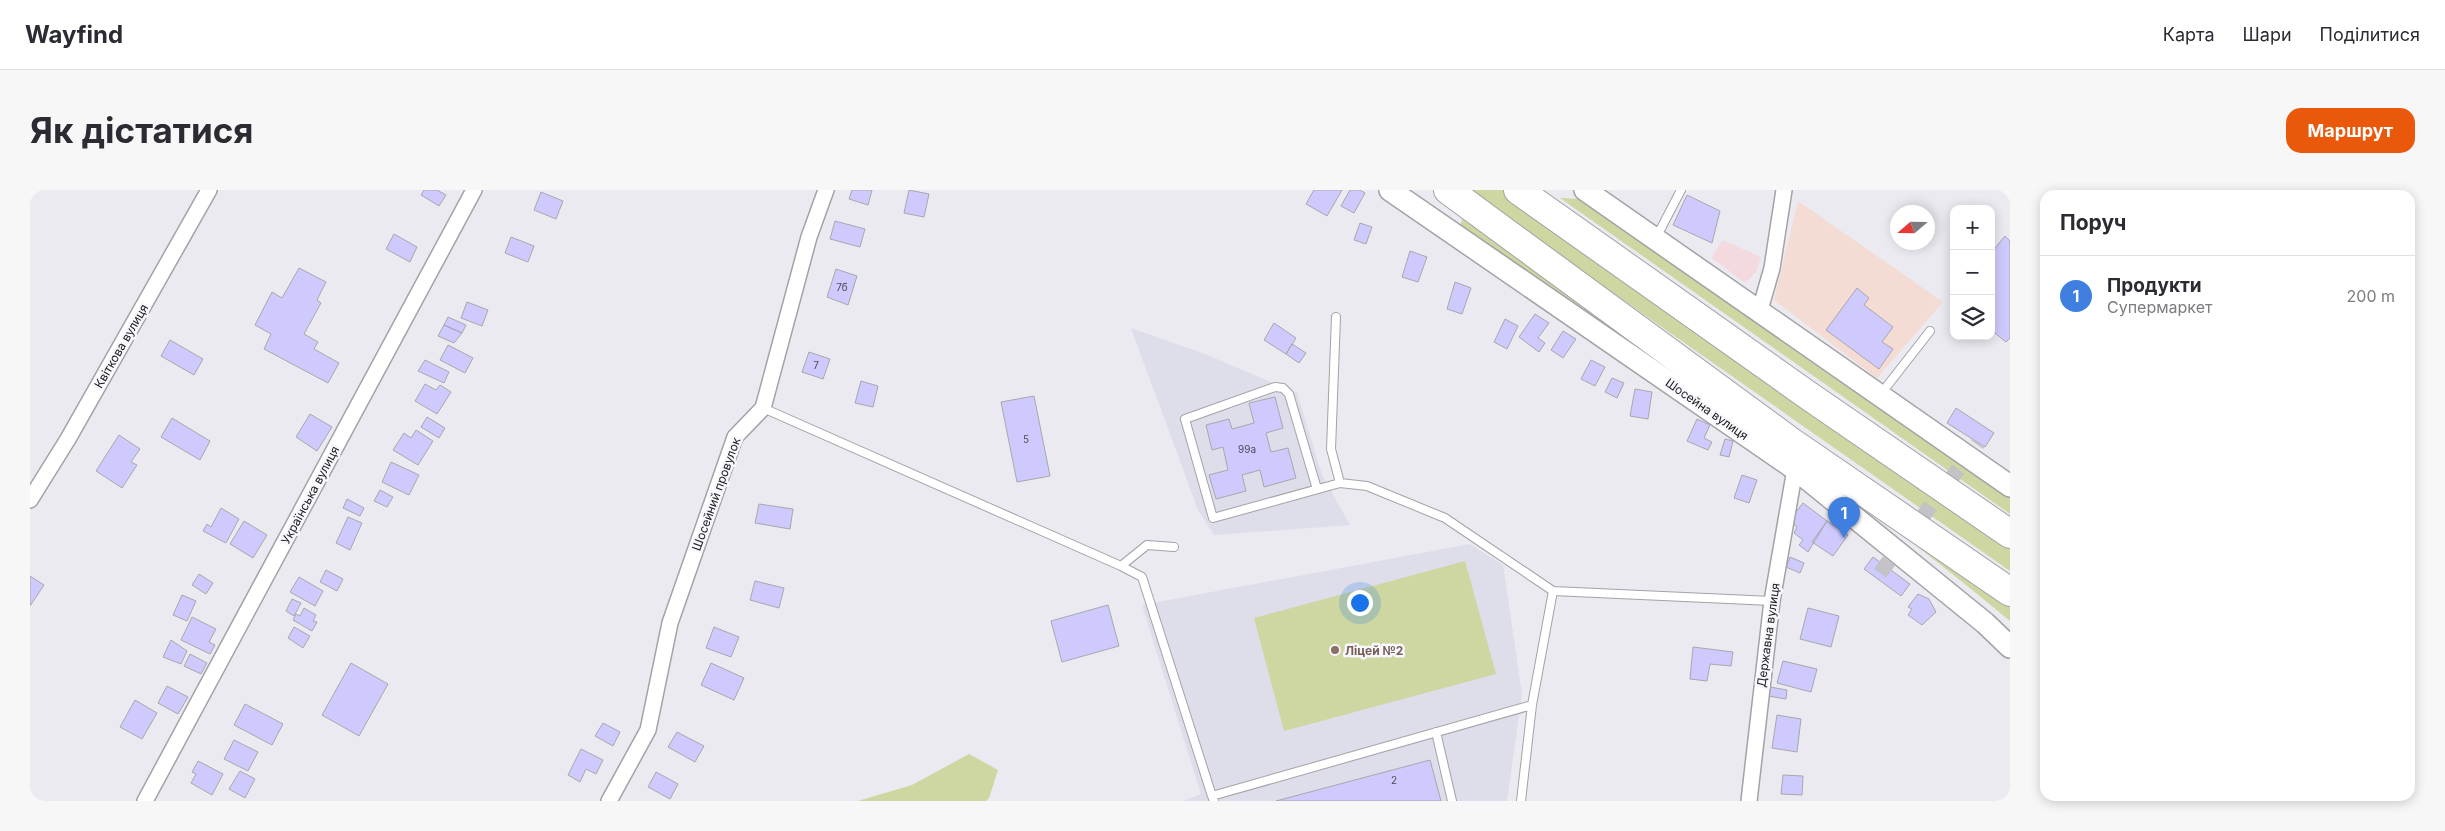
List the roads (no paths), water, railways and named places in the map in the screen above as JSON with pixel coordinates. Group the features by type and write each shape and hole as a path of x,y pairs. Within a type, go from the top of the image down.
{"highway":[{"path":"1448,190 1790,441 2010,592"},
{"path":"1518,190 1809,396 2010,534"}],"street":[{"name":"Квіткова вулиця","path":"30,500 68,439 209,190"},
{"name":"Українська вулиця","path":"145,801 474,190"},
{"name":"Шосейний провулок","path":"609,801 648,730 670,623 735,436 763,408 810,237 826,190"},
{"name":"Шосейна вулиця","path":"1390,190 1795,469 1985,623 2010,647"},
{"path":"1585,190 1760,310 1879,397 2010,486"},
{"path":"1760,310 1772,268 1784,190"},
{"name":"Державна вулиця","path":"1749,801 1772,601 1795,469"}],"lane":[{"path":"1656,240 1681,190"},
{"path":"1336,317 1331,449 1340,483"},
{"path":"1879,397 1930,331"},
{"path":"1316,489 1289,394 1283,388 1275,387 1185,419 1213,518 1340,483 1367,486 1445,518 1553,591 1772,601"},
{"path":"763,408 1142,577 1213,798 1532,705"},
{"path":"1120,566 1147,545 1174,547"},
{"path":"1520,801 1532,705 1553,591"},
{"path":"1436,732 1452,801"}],"tunnel":[{"path":"1880,573 1978,443"}],"place":[{"name":"Продукти","path":"1844,538"},
{"name":"Ліцей №2","path":"1335,650"}]}
